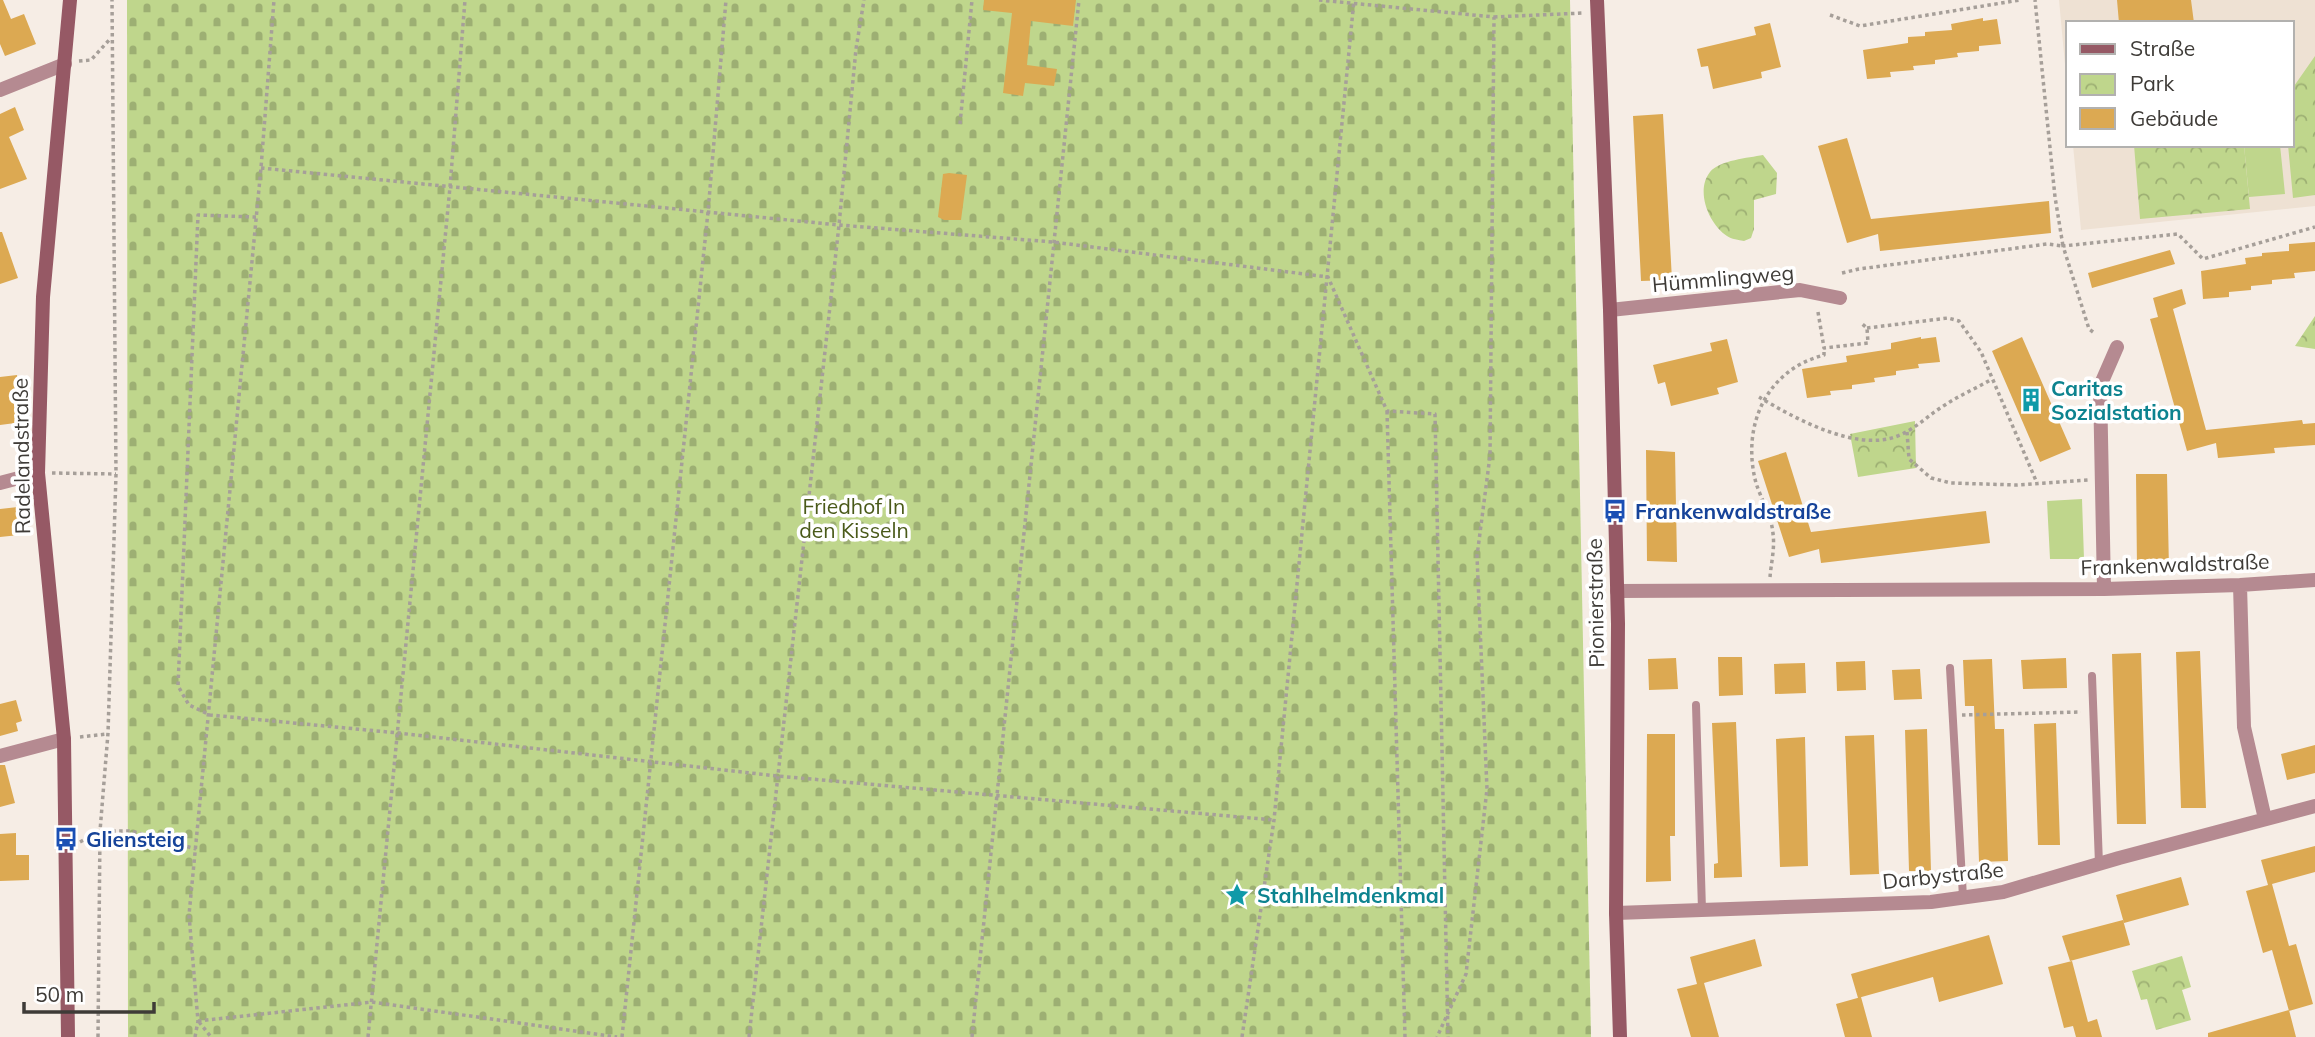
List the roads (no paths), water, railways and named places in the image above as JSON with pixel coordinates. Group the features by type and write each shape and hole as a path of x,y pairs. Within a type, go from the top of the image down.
{"street":[{"name":"Radelandstraße","path":"68,1037 64,739 38,473 43,297 70,0"},
{"name":"Pionierstraße","path":"1597,6 1610,310 1617,591 1616,913 1620,1037"},
{"path":"0,90 65,64"},
{"name":"Hümmlingweg","path":"1610,310 1800,290 1840,298"},
{"path":"2104,589 2100,386 2117,347"},
{"path":"0,483 38,473"},
{"name":"Frankenwaldstraße","path":"1617,591 2104,589 2315,580"},
{"path":"2240,585 2244,727 2265,819"},
{"path":"0,756 64,739"},
{"name":"Darbystraße","path":"1616,913 1930,902 2003,892 2315,806"}],"lane":[{"path":"1950,668 1963,897"},
{"path":"2092,676 2099,864"},
{"path":"1696,705 1702,910"}],"place":[{"name":"Caritas Sozialstation","path":"2031,400"},
{"name":"Frankenwaldstraße","path":"1615,511"},
{"name":"Gliensteig","path":"66,839"},
{"name":"Stahlhelmdenkmal","path":"1237,895"}],"park label":[{"name":"Friedhof In den Kisseln","path":"854,518"}]}
